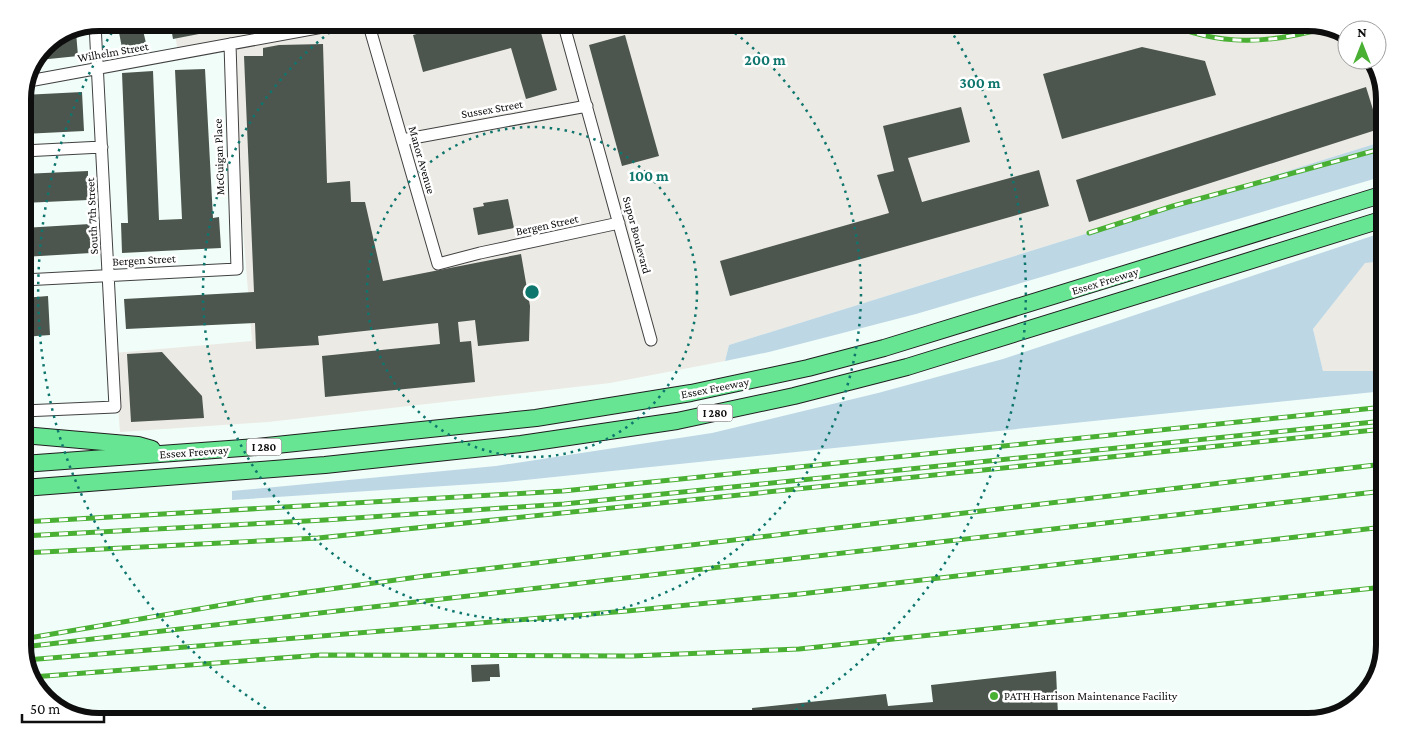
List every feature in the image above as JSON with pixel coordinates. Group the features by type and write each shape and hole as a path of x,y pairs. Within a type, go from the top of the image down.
{"highway":[{"name":"Essex Freeway","path":"31,463 337,440 536,418 644,402 746,382 847,358 941,332 1376,196"},
{"name":"Essex Freeway","path":"31,487 333,464 529,443 687,419 794,396 907,367 1376,221"},
{"path":"31,436 138,445 172,454"}],"street":[{"name":"Wilhelm Street","path":"34,81 301,31"},
{"name":"Manor Avenue","path":"371,31 438,264 480,253"},
{"name":"Supor Boulevard","path":"566,31 651,340"},
{"name":"South 7th Street","path":"31,411 115,407 96,32"},
{"name":"McGuigan Place","path":"230,44 237,269"},
{"name":"Sussex Street","path":"402,140 587,106"},
{"path":"31,151 102,147"},
{"name":"Bergen Street","path":"480,253 619,223"},
{"name":"Bergen Street","path":"31,280 237,269"}],"shaded area":[{"path":"174,31 1308,31 1337,38 1337,70 1369,70 1376,95 1376,143 729,345 725,361 610,383 268,422 120,432 114,353 252,341 228,42 178,52"},
{"path":"1376,143 1376,178 916,314 769,352 725,361 729,345"},
{"path":"1376,235 1376,262 1365,263 1313,329 1323,371 1376,371 1376,392 505,482 232,500 232,491 496,466 712,433 878,393 1003,359"},
{"path":"1376,261 1376,371 1323,371 1313,329 1365,262"}],"building":[{"path":"119,31 143,31 146,43 122,48"},
{"path":"172,31 214,31 173,39"},
{"path":"427,31 541,31 557,90 526,99 511,48 423,72 413,35"},
{"path":"76,35 78,56 45,59 51,51"},
{"path":"625,35 659,156 622,166 589,45"},
{"path":"323,44 327,183 350,181 351,202 365,202 383,281 521,254 530,306 529,341 478,346 475,320 458,322 460,342 471,341 475,382 325,397 322,356 440,344 438,323 318,336 319,345 256,349 255,323 126,329 124,299 254,292 244,56 263,56 263,48 279,45"},
{"path":"1142,47 1205,61 1216,95 1062,139 1043,74"},
{"path":"205,69 213,218 219,217 221,248 122,253 121,223 128,223 122,73 153,71 159,220 182,219 175,70"},
{"path":"1366,87 1376,119 1376,130 1089,222 1076,180"},
{"path":"82,92 84,131 31,134 31,95"},
{"path":"961,107 970,142 908,158 922,202 1039,170 1049,206 730,296 720,261 889,213 877,175 894,171 883,126"},
{"path":"88,171 88,200 31,203 31,174"},
{"path":"508,199 514,228 478,235 473,208 484,206 483,203"},
{"path":"90,224 91,253 31,257 31,228"},
{"path":"48,296 50,335 31,336 31,297"},
{"path":"162,352 202,396 204,418 131,422 127,354"},
{"path":"499,664 500,677 490,677 490,681 472,682 471,665"},
{"name":"PATH Harrison Maintenance Facility","path":"1056,671 1058,713 752,713 752,708 886,694 888,706 933,702 931,685"}],"railway":[{"path":"1188,31 1205,36 1245,40 1286,37 1312,32"},
{"path":"1089,233 1173,206 1376,150"},
{"path":"31,522 563,491 1376,408"},
{"path":"31,536 325,520 564,504 1376,422"},
{"path":"31,553 318,538 1376,430"},
{"path":"31,638 257,599 425,576 1376,465"},
{"path":"31,646 1376,492"},
{"path":"33,659 627,611 800,594 1376,528"},
{"path":"39,676 321,655 632,656 799,649 1376,588"}],"place":[{"name":"PATH Harrison Maintenance Facility","path":"994,696"}]}
